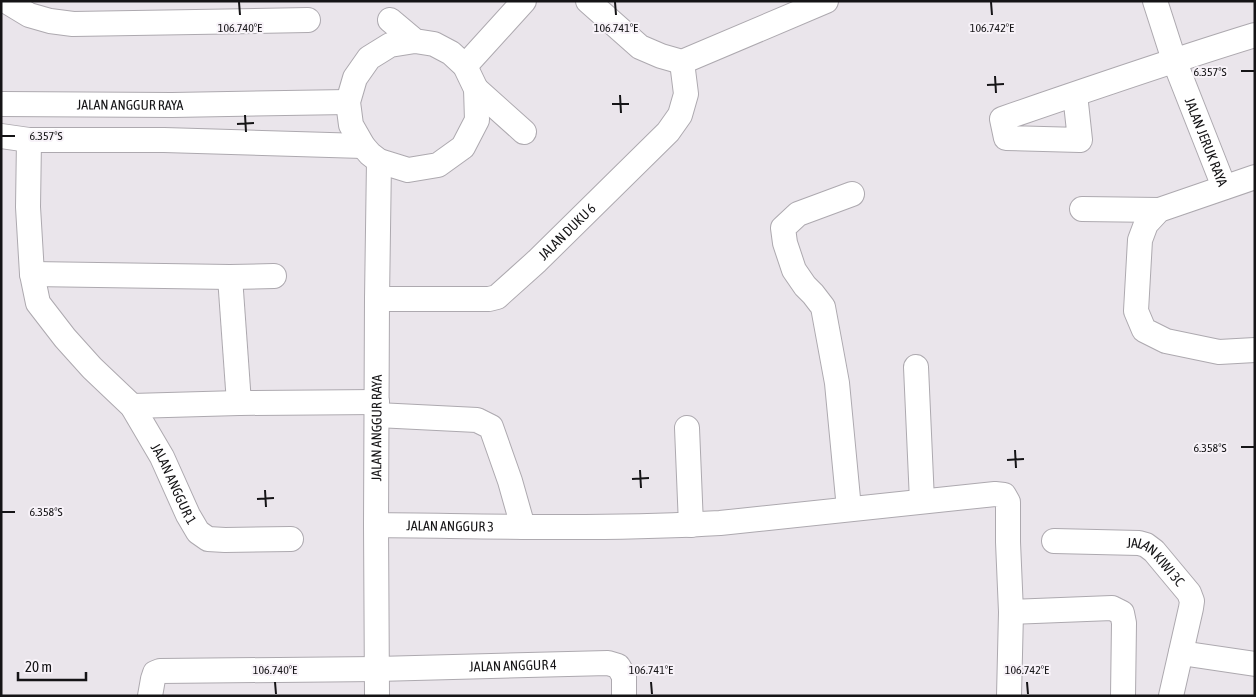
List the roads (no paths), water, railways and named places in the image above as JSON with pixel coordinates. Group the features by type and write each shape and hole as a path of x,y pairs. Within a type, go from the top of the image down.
{"street":[{"path":"6,1 29,16 73,24 308,20"},
{"path":"465,66 524,1"},
{"path":"588,1 640,47 682,62 826,1"},
{"name":"JALAN JERUK RAYA","path":"1155,1 1174,60 1224,187 1159,210"},
{"name":"JALAN ANGGUR RAYA","path":"390,20 415,41"},
{"path":"1075,94 1255,35"},
{"name":"JALAN ANGGUR RAYA","path":"377,696 377,300 371,153 351,125 348,102 354,78 369,58 390,45 415,41 434,44 451,53 465,66 476,89 524,132"},
{"name":"JALAN DUKU 6","path":"377,300 489,299 497,296 537,261 668,132 680,115 686,94 682,62"},
{"name":"JALAN ANGGUR RAYA","path":"1,136 29,140 164,140 371,153 408,170 438,165 463,147 477,120 476,89"},
{"name":"JALAN ANGGUR RAYA","path":"1,104 172,105 348,102"},
{"name":"JALAN ANGGUR 1","path":"29,140 28,207 32,274 38,302 65,338 92,368 132,406 162,457 188,515 198,532 208,539 291,538"},
{"path":"1224,187 1255,176"},
{"path":"850,509 837,383 823,307 794,270 785,243 783,228 798,214 852,194"},
{"path":"1082,209 1159,210"},
{"path":"1159,210 1146,224 1140,240 1136,311 1144,330 1166,341 1219,352 1255,350"},
{"path":"32,274 274,276"},
{"path":"230,277 239,403"},
{"path":"916,367 922,501"},
{"path":"132,406 239,403 377,408 477,420 490,427 510,481 523,527"},
{"path":"687,428 691,525"},
{"name":"JALAN ANGGUR 3","path":"376,525 589,527 691,525 995,494 1004,495 1008,502 1011,612"},
{"name":"JALAN KIWI 3C","path":"1054,541 1139,543 1146,545 1154,551 1189,593 1192,601 1191,608 1172,696"},
{"path":"1009,696 1011,612 1112,608 1122,613 1124,623 1123,696"},
{"path":"1181,653 1255,664"},
{"name":"JALAN ANGGUR 4","path":"150,696 155,673 160,671 376,669 608,663 618,666 624,676 624,696"}]}
